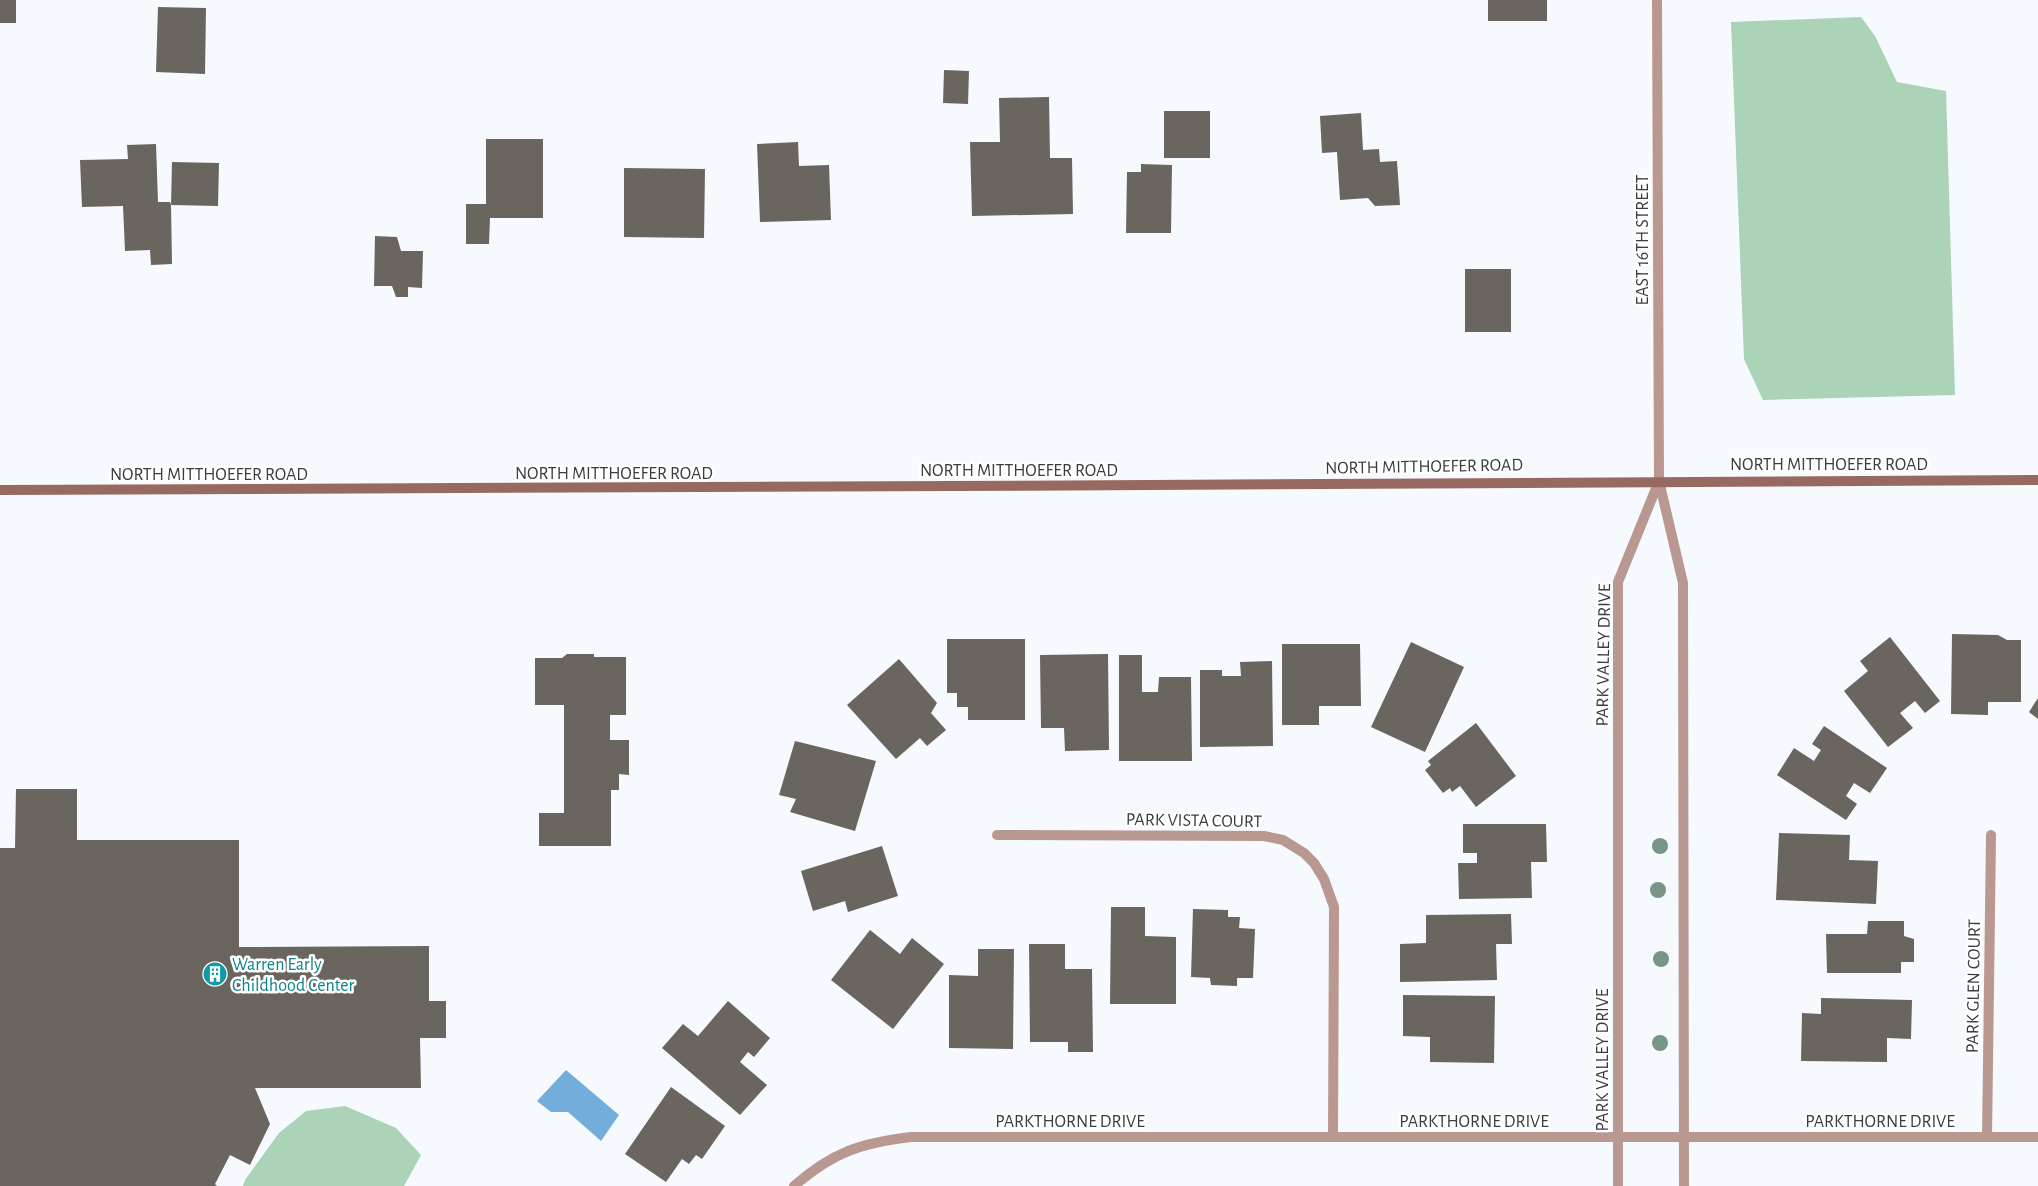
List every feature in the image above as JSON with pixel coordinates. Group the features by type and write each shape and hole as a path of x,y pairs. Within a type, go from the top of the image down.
{"main road":[{"name":"NORTH MITTHOEFER ROAD","path":"0,490 541,490 1659,481 2038,480"}],"street":[{"name":"EAST 16TH STREET","path":"1657,0 1659,481"},
{"path":"1659,481 1683,583 1684,1186"},
{"name":"PARK VALLEY DRIVE","path":"1618,1186 1618,582 1659,481"},
{"name":"PARK GLEN COURT","path":"1987,1138 1991,834"},
{"name":"PARK VISTA COURT","path":"997,836 1264,836 1283,840 1304,853 1319,870 1334,907 1333,1138"},
{"name":"PARKTHORNE DRIVE","path":"794,1186 828,1160 858,1146 874,1142 911,1138 2038,1138"}],"green space":[{"path":"1861,17 1875,36 1897,82 1946,91 1955,395 1763,400 1744,359 1731,22"},
{"path":"345,1106 396,1128 421,1155 404,1186 243,1186 245,1180 279,1133 306,1111"}],"water":[{"path":"566,1070 619,1115 601,1141 568,1112 551,1112 537,1101"}],"building":[{"path":"0,0 16,0 16,23 0,23"},
{"path":"1488,0 1547,0 1547,21 1488,21"},
{"path":"158,7 206,8 205,74 156,72"},
{"path":"944,70 969,71 968,104 943,103"},
{"path":"1049,97 1050,158 1072,158 1073,214 972,216 970,142 1000,142 999,98"},
{"path":"1164,111 1210,111 1210,158 1164,158"},
{"path":"1361,113 1363,150 1379,149 1380,162 1397,161 1400,205 1375,206 1368,198 1340,200 1337,152 1322,153 1320,116"},
{"path":"486,139 543,139 543,218 490,218 489,244 466,244 466,204 486,204"},
{"path":"798,142 799,166 829,165 831,220 760,222 757,144"},
{"path":"156,144 158,202 170,202 171,205 172,264 151,265 150,250 125,251 123,206 82,207 80,160 128,159 127,145"},
{"path":"172,162 219,163 218,206 171,205"},
{"path":"1141,164 1172,165 1171,233 1126,233 1127,172 1141,172"},
{"path":"624,168 705,169 704,238 624,237"},
{"path":"375,236 397,237 401,251 423,251 422,288 408,287 408,297 396,297 392,286 374,286"},
{"path":"1465,269 1511,269 1511,332 1465,332"},
{"path":"1952,634 1998,635 2007,640 2021,640 2021,702 1988,702 1988,715 1951,714"},
{"path":"1890,637 1940,701 1925,713 1915,701 1900,713 1913,728 1888,747 1844,691 1868,671 1860,661"},
{"path":"947,639 1025,639 1025,720 968,720 968,707 957,707 957,693 947,693"},
{"path":"1411,642 1464,667 1425,752 1371,727"},
{"path":"1282,644 1360,644 1361,706 1319,706 1319,725 1282,725"},
{"path":"567,654 594,654 594,657 626,657 626,715 610,715 610,740 629,740 629,775 619,774 619,790 611,790 611,846 539,846 539,813 564,813 564,705 535,705 535,658 562,658"},
{"path":"1108,654 1109,750 1065,751 1064,728 1041,728 1040,655"},
{"path":"1119,655 1142,655 1142,692 1158,692 1159,677 1191,677 1192,761 1119,761"},
{"path":"899,659 937,703 931,713 946,730 927,746 920,738 896,759 847,705"},
{"path":"1272,661 1273,746 1200,747 1200,670 1222,670 1222,676 1241,676 1240,662"},
{"path":"2038,698 2038,719 2029,712"},
{"path":"1476,723 1516,776 1476,807 1460,786 1452,792 1450,788 1443,793 1425,770 1431,765 1428,761"},
{"path":"1824,726 1887,768 1870,793 1854,783 1846,796 1857,804 1846,820 1777,775 1794,748 1814,761 1821,750 1812,744"},
{"path":"795,741 876,761 855,831 790,812 796,799 779,795"},
{"name":"Warren Early Childhood Center","path":"16,789 77,789 77,840 239,840 239,947 429,946 429,1001 446,1001 446,1038 420,1038 421,1088 255,1088 270,1124 250,1165 230,1155 215,1184 217,1186 0,1186 0,848 15,848"},
{"path":"1463,824 1546,824 1547,862 1531,862 1532,898 1459,899 1458,863 1477,863 1477,853 1463,853"},
{"path":"1779,833 1850,835 1849,860 1878,861 1876,904 1776,900"},
{"path":"882,846 898,896 848,912 845,901 813,911 801,871"},
{"path":"1111,907 1145,907 1145,936 1176,937 1176,1004 1110,1004"},
{"path":"1193,909 1228,910 1228,917 1240,917 1239,928 1255,929 1253,978 1237,978 1237,986 1211,985 1210,978 1191,977"},
{"path":"1511,914 1512,944 1496,944 1497,980 1400,982 1400,944 1426,943 1426,915"},
{"path":"1868,921 1904,921 1904,936 1914,939 1914,962 1901,962 1901,973 1827,973 1826,934 1867,934"},
{"path":"870,930 900,954 912,938 944,964 893,1029 831,980"},
{"path":"1029,944 1065,944 1065,969 1092,969 1093,1052 1068,1052 1068,1042 1030,1042"},
{"path":"978,949 1014,949 1013,1049 949,1048 949,975 978,976"},
{"path":"1403,995 1495,996 1494,1063 1430,1062 1430,1037 1403,1036"},
{"path":"1821,998 1912,1000 1911,1039 1887,1038 1887,1062 1801,1061 1802,1013 1821,1014"},
{"path":"728,1001 770,1038 754,1057 748,1052 740,1062 767,1085 740,1115 662,1048 683,1024 698,1036"},
{"path":"671,1087 725,1126 702,1159 696,1155 689,1164 682,1159 666,1182 625,1154"}],"place":[{"name":"Warren Early Childhood Center","path":"215,974"}]}
